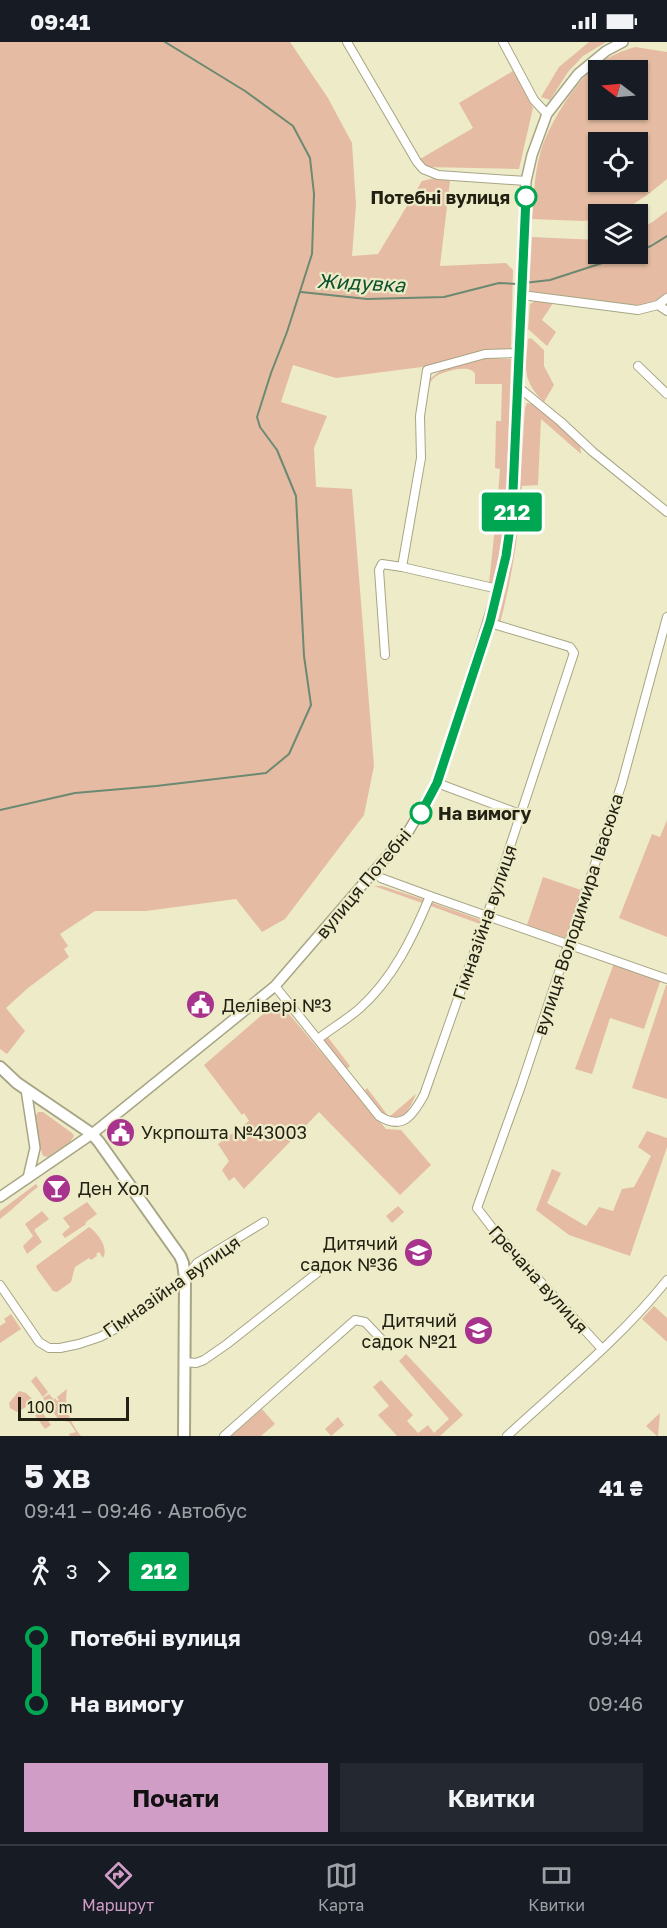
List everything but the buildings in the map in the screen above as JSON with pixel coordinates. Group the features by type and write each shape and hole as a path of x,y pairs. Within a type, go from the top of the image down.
{"main road":[{"path":"0,1067 26,1089 92,1134 142,1200 180,1256 184,1278 184,1436"}],"street":[{"path":"347,42 423,170 438,175 526,180"},
{"path":"503,42 534,100 547,114"},
{"name":"вулиця Потебні","path":"0,1197 92,1134 275,986 408,832 421,813 437,783 490,622 506,556 512,514 526,180 532,155 547,114 578,74 606,51 623,42"},
{"path":"522,292 638,310 658,305 667,298"},
{"path":"658,305 667,311"},
{"path":"402,567 421,458 420,417 427,370 485,354 519,353"},
{"path":"638,366 667,394"},
{"path":"518,386 594,453 667,512"},
{"path":"385,655 379,567 384,564 498,589"},
{"name":"вулиця Володимира Івасюка","path":"477,1208 521,1086 622,783 667,617"},
{"name":"Гімназійна вулиця","path":"318,1039 379,1116 390,1122 398,1123 416,1110 424,1095 488,916 574,653 570,647 490,622"},
{"path":"437,783 520,814"},
{"path":"373,871 381,878 430,896 667,979"},
{"path":"275,986 318,1039 359,1009 385,981 408,944 430,896"},
{"path":"26,1089 34,1148 28,1178"},
{"name":"Гречана вулиця","path":"477,1208 497,1234 602,1349"},
{"name":"Гімназійна вулиця","path":"0,1285 39,1342 49,1348 60,1348 100,1337 119,1327 184,1278 197,1263 264,1222"},
{"path":"184,1362 196,1363 204,1360 327,1265"},
{"path":"507,1436 602,1349 651,1300 667,1280"},
{"path":"225,1436 356,1320 365,1322 386,1344"}],"shaded area":[{"path":"0,42 290,42 328,98 352,143 356,205 352,256 378,254 422,181 435,178 450,181 440,266 506,263 513,270 511,349 485,351 422,367 336,378 293,365 281,402 327,416 314,448 316,487 352,489 374,766 364,815 285,919 262,932 236,899 146,911 95,911 60,934 68,946 64,949 69,957 6,1008 25,1031 7,1054 0,1049"},
{"path":"589,42 606,42 583,56 568,72 550,100 541,97 559,67"},
{"path":"635,47 667,52 667,179 633,204 588,204 588,220 532,219 535,178 544,143 555,118 588,74 588,120 648,120 648,60 604,60"},
{"path":"513,71 533,108 519,169 425,167 420,159 473,128 459,103"},
{"path":"667,211 667,294 660,299 635,307 529,292 532,237 588,240 588,264 648,264 648,224"},
{"path":"537,300 553,303 542,320 556,332 547,346 528,329 530,304"},
{"path":"531,338 544,350 544,366 554,385 544,402 528,380 526,358 528,339"},
{"path":"486,358 511,359 506,510 494,584 489,583 500,469 495,468 496,421 501,421 502,384 475,384 475,374 472,371 456,370 443,373 433,379 428,387 426,399 427,385 436,374 453,366"},
{"path":"527,403 536,404 580,444 581,454 541,419 538,485 522,486 519,521 514,555 500,623 498,621 517,531"},
{"path":"667,820 667,937 619,918 652,834 660,837"},
{"path":"543,877 581,890 565,938 527,925"},
{"path":"374,886 382,886 425,900 425,904"},
{"path":"430,902 481,920 480,924 428,905"},
{"path":"614,963 661,979 644,1029 610,1018 592,1074 575,1069"},
{"path":"667,985 667,1099 632,1088"},
{"path":"278,1001 386,1129 401,1130 431,1165 400,1195 319,1112 244,1189 234,1177 229,1181 222,1170 229,1161 218,1144 249,1121 204,1065"},
{"path":"327,1036 350,1066 346,1069 323,1039"},
{"path":"367,1088 389,1117 416,1094 409,1108 397,1120 390,1119 384,1115 365,1090"},
{"path":"38,1112 43,1112 74,1136 70,1142 48,1157 43,1156 41,1150 35,1117"},
{"path":"647,1131 667,1138 667,1147 630,1256 569,1235 536,1210 552,1169 561,1173 547,1203 586,1226 599,1207 613,1211 622,1189 634,1187 651,1156 638,1147"},
{"path":"36,1184 38,1187 0,1219 0,1211"},
{"path":"87,1202 97,1214 65,1238 62,1234 70,1227 63,1218"},
{"path":"398,1206 404,1212 392,1223 386,1216"},
{"path":"42,1211 49,1219 34,1230 42,1242 27,1254 23,1246 33,1236 25,1224"},
{"path":"89,1227 102,1241 105,1250 103,1258 99,1252 91,1260 89,1258 75,1267 71,1282 57,1292 53,1291 36,1266"},
{"path":"654,1306 667,1318 667,1342 642,1319"},
{"path":"11,1314 21,1329 0,1343 0,1326"},
{"path":"406,1354 463,1415 440,1436 397,1436 378,1415 389,1406 373,1387 381,1380 413,1415 407,1421 418,1433 428,1425 434,1433 449,1419 399,1361"},
{"path":"36,1376 48,1392 43,1397 31,1381"},
{"path":"67,1389 68,1414 81,1436 70,1436 69,1434 76,1432 69,1422 59,1420 43,1398 49,1394 57,1401 59,1400 57,1397"},
{"path":"19,1391 26,1393 35,1402 17,1412 10,1408 9,1403"},
{"path":"38,1406 51,1425 45,1429 32,1411"},
{"path":"262,1409 275,1424 261,1436 231,1436"},
{"path":"660,1413 658,1436 657,1436 646,1426"},
{"path":"338,1417 344,1425 331,1436 325,1429"}],"waterway":[{"path":"0,810 75,793 266,773 289,754 311,705 304,656 296,496 277,450 260,427 257,417 312,254 314,194 310,158 293,126 245,91 165,42"},
{"name":"Жидувка","path":"648,247 667,236"},
{"name":"Жидувка","path":"524,283 550,280 599,264"},
{"name":"Жидувка","path":"301,292 367,299 444,297 499,283 518,284"}],"bus line":[{"name":"212","path":"421,813 437,783 455,729 490,622 506,556 512,514 526,197"}],"place":[{"name":"Потебні вулиця","path":"526,197"},
{"name":"На вимогу","path":"421,813"},
{"name":"Делівері №3","path":"201,1005"},
{"name":"Укрпошта №43003","path":"120,1132"},
{"name":"Ден Хол","path":"57,1188"},
{"name":"Дитячий садок №36","path":"419,1253"},
{"name":"Дитячий садок №21","path":"478,1330"}]}
